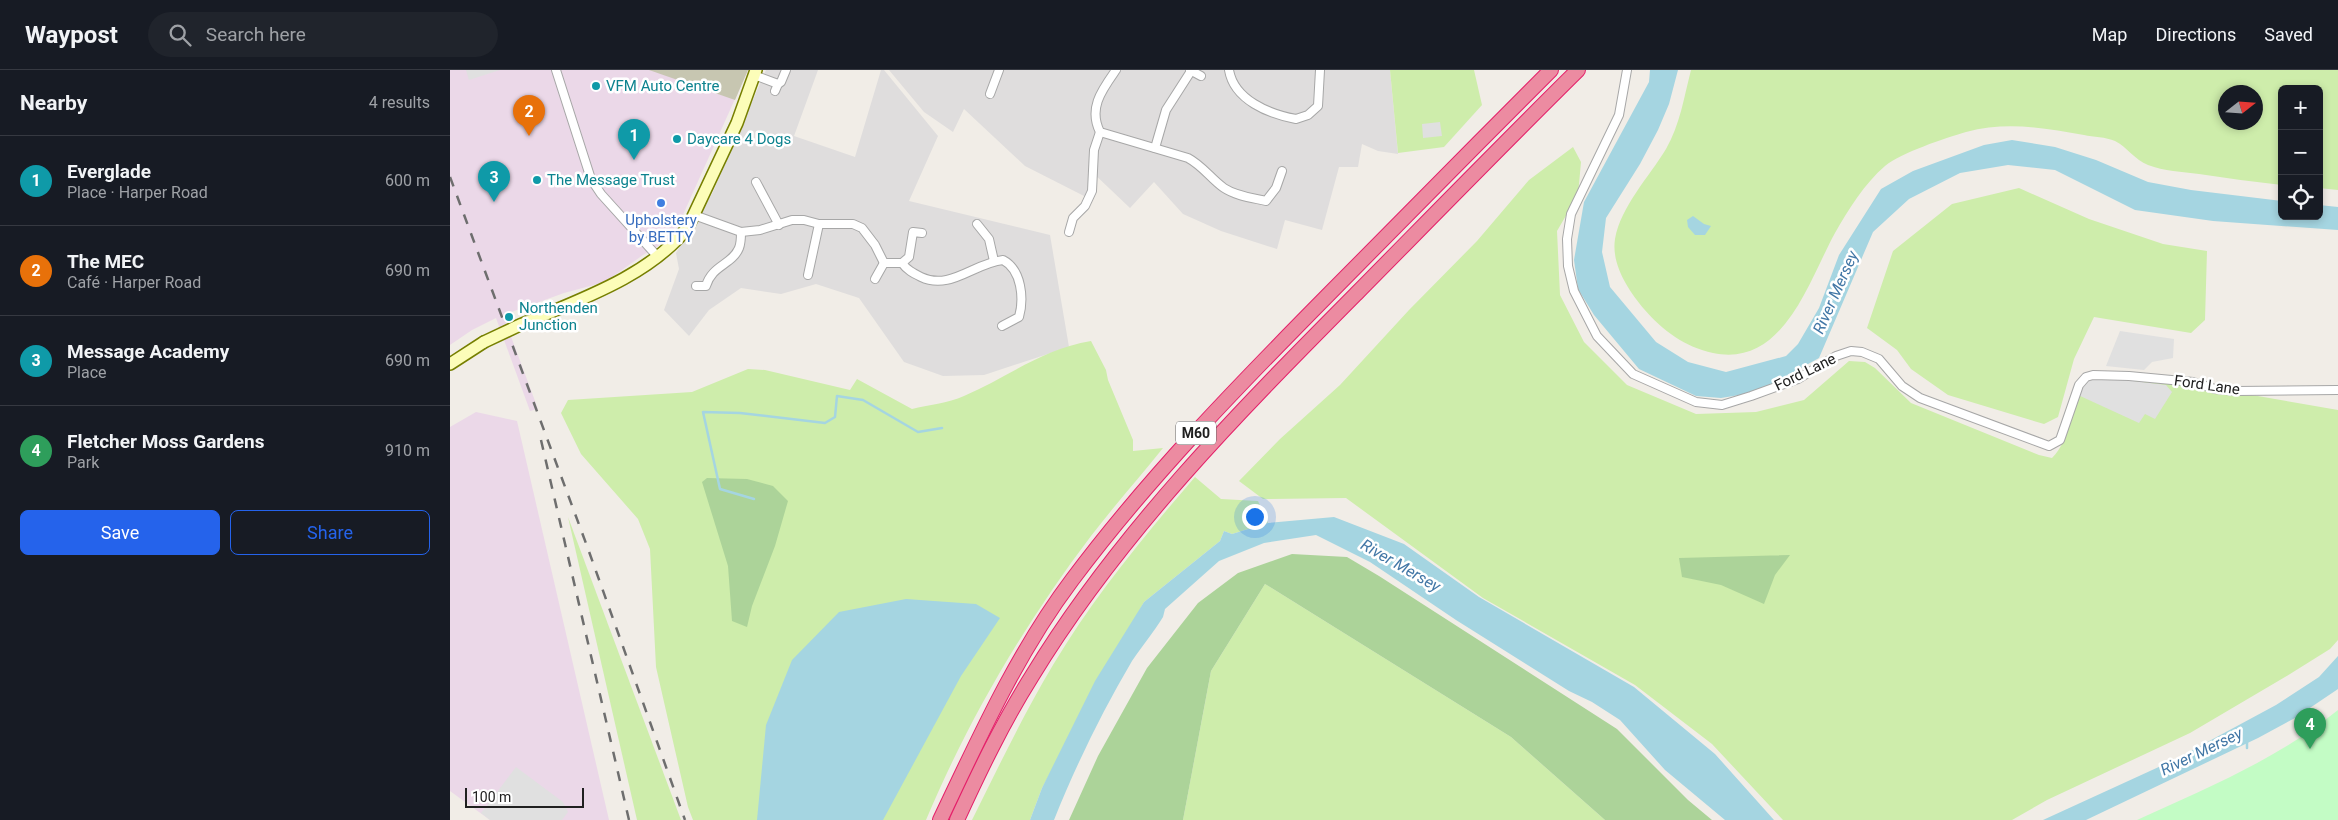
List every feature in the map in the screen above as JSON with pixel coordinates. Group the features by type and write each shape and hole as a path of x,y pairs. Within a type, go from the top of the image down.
{"highway":[{"name":"M60","path":"940,820 990,715 1040,629 1077,574 1135,502 1243,382 1551,70"},
{"name":"M60","path":"957,820 992,743 1032,674 1086,595 1189,467 1265,386 1578,70"}],"main road":[{"path":"450,364 484,342 620,281 679,239 688,228 737,123 755,72"}],"street":[{"path":"556,70 591,179 601,194 657,256"},
{"path":"755,72 777,87 786,70"},
{"path":"990,94 999,70"},
{"path":"1069,232 1074,218 1085,206 1092,190 1094,150 1100,132 1094,120 1096,105 1116,70"},
{"path":"1155,148 1166,110 1191,70 1201,76"},
{"path":"1229,70 1235,88 1246,99 1296,119 1308,115 1318,106 1320,70"},
{"name":"Ford Lane","path":"1627,70 1619,115 1571,214 1567,240 1568,266 1574,291 1597,336 1633,374 1696,402 1722,405 1798,379 1836,356 1851,351 1862,352 1878,359 1902,386 1920,398 2049,446 2060,440 2079,385 2086,378 2093,375 2129,376 2193,382 2215,389 2236,391 2338,390"},
{"path":"1100,132 1155,148 1199,164 1225,189 1245,197 1266,201 1276,188 1282,171"},
{"path":"756,182 778,225"},
{"path":"694,215 742,232 778,225 792,220 804,220 819,224 844,223 862,228 875,245 884,263"},
{"path":"808,274 819,224"},
{"path":"977,224 989,239 994,261"},
{"path":"696,286 706,286 708,277 715,269 730,259 739,248 742,232"},
{"path":"884,263 902,263 909,257 913,232 922,233"},
{"path":"902,263 907,270 930,281 940,282 952,280 971,269 994,261 1003,260 1010,264 1015,271 1022,305 1019,317 1002,326"},
{"path":"875,279 884,263"}],"shaded area":[{"path":"450,70 748,70 673,237 643,255 605,282 564,293 503,315 538,409 530,411 496,318 472,330 450,345"},
{"path":"466,70 500,70 469,80"},
{"path":"649,70 748,70 735,100"},
{"path":"766,70 818,70 794,136 855,157 881,70 884,70 938,136 909,201 1050,235 1069,347 984,375 943,376 904,362 859,298 816,284 781,294 741,288 709,310 689,336 664,310 679,269 676,253 712,194"},
{"path":"889,70 1390,70 1398,154 1378,151 1362,144 1358,167 1339,167 1322,230 1285,220 1277,249 1221,231 1183,214 1154,182 1130,208 1090,170 1086,197 1025,166 964,109 953,132 924,112"},
{"path":"1440,122 1442,136 1423,138 1422,124"},
{"path":"2120,331 2174,339 2173,358 2152,362 2144,370 2106,366"},
{"path":"2091,378 2132,379 2134,381 2166,385 2172,392 2155,419 2145,414 2139,423 2078,395 2081,387"},
{"path":"476,412 517,421 609,820 490,820 450,791 450,427"},
{"path":"516,767 563,802 568,812 562,820 490,820 481,813"}],"green space":[{"path":"1390,70 1474,70 1482,105 1444,147 1398,153"},
{"path":"1691,70 2338,70 2338,190 2323,188 2323,85 2278,85 2278,184 2154,167 2139,160 2115,141 2104,138 2054,130 2011,126 1966,132 1912,151 1885,166 1871,180 1851,206 1835,233 1804,296 1776,334 1758,347 1738,354 1713,353 1693,347 1675,337 1651,317 1622,277 1614,249 1618,227 1623,215 1671,140 1684,101"},
{"path":"1573,147 1581,162 1578,195 1557,231 1560,295 1584,342 1627,385 1696,414 1756,412 1804,400 1849,361 1865,362 1875,368 1911,403 2039,455 2052,458 2058,451 2065,436 2077,396 2098,377 2194,385 2338,410 2338,640 2330,649 2190,733 2047,800 2012,820 1783,820 1712,744 1635,685 1483,598 1346,498 1263,499 1239,481 1280,439 1340,385 1409,310 1477,241 1529,180"},
{"path":"2019,188 2089,219 2163,244 2207,251 2205,320 2191,333 2094,317 2074,359 2058,417 2044,424 1948,395 1911,369 1897,350 1867,328 1893,251 1952,204"},
{"path":"1091,341 1106,370 1108,380 1133,440 1133,451 1163,448 1091,536 1043,603 979,709 942,783 926,820 693,820 688,807 656,667 650,549 638,519 581,454 561,413 568,400 692,392 748,369 765,370 850,390 857,379 912,409 958,398 1057,350"},
{"path":"1195,477 1221,499 1258,501 1268,523 1232,534 1224,531 1220,541 1144,602 1042,788 1030,820 972,820 1031,703 1068,640 1120,568"},
{"path":"707,478 747,479 773,486 788,501 775,546 752,606 747,627 732,621 728,566 702,482"},
{"path":"568,517 681,820 637,820"},
{"path":"1292,554 1347,557 1379,576 1617,729 1688,800 1712,820 1605,820 1511,737 1265,584 1211,671 1183,820 1069,820 1098,756 1147,668 1198,603 1238,573"},
{"path":"1790,555 1775,575 1764,604 1721,585 1682,577 1679,558"},
{"path":"1265,584 1511,737 1605,820 1183,820 1211,671"},
{"path":"2338,710 2338,820 2137,820 2216,784 2266,758"}],"water":[{"name":"River Mersey","path":"1650,70 1678,70 1669,104 1658,130 1640,164 1606,218 1602,252 1610,287 1656,342 1688,362 1726,372 1786,356 1798,344 1819,308 1839,255 1881,189 1913,171 1984,145 2012,140 2055,147 2096,160 2148,182 2191,190 2278,201 2278,220 2323,220 2323,205 2338,207 2338,230 2213,221 2135,210 2055,170 2008,165 1960,173 1909,199 1873,232 1819,358 1758,392 1721,398 1696,396 1639,369 1594,315 1578,289 1574,260 1584,202 1649,82"},
{"path":"1693,216 1704,224 1711,226 1705,235 1695,235 1688,227 1687,220"},
{"name":"River Mersey","path":"1334,517 1404,544 1479,597 1634,687 1715,754 1774,820 1725,820 1665,770 1620,720 1592,702 1569,691 1456,620 1370,562 1316,535 1264,543 1219,561 1165,609 1163,617 1132,661 1100,719 1071,779 1054,820 1030,820 1042,788 1095,681 1144,602 1220,541 1224,531 1232,534 1268,523"},
{"path":"906,599 976,604 1000,618 961,676 883,820 757,820 766,725 792,660 839,612"},
{"name":"River Mersey","path":"2338,656 2338,689 2295,718 2258,738 2086,820 2043,820 2174,760 2276,705 2319,677"}],"waterway":[{"path":"754,499 720,489 703,412 740,413 825,423 835,417 837,396 863,400 918,432 942,428"},
{"name":"River Mersey","path":"2247,739 2247,748"}],"railway":[{"path":"450,177 587,546 685,820"},
{"path":"541,440 629,820"}],"place":[{"name":"VFM Auto Centre","path":"596,86"},
{"name":"The MEC","path":"529,136"},
{"name":"Daycare 4 Dogs","path":"677,139"},
{"name":"Everglade","path":"634,160"},
{"name":"The Message Trust","path":"537,180"},
{"name":"Message Academy","path":"494,202"},
{"name":"Upholstery by BETTY","path":"661,203"},
{"name":"Northenden Junction","path":"509,317"},
{"name":"Fletcher Moss Gardens","path":"2310,749"}]}
